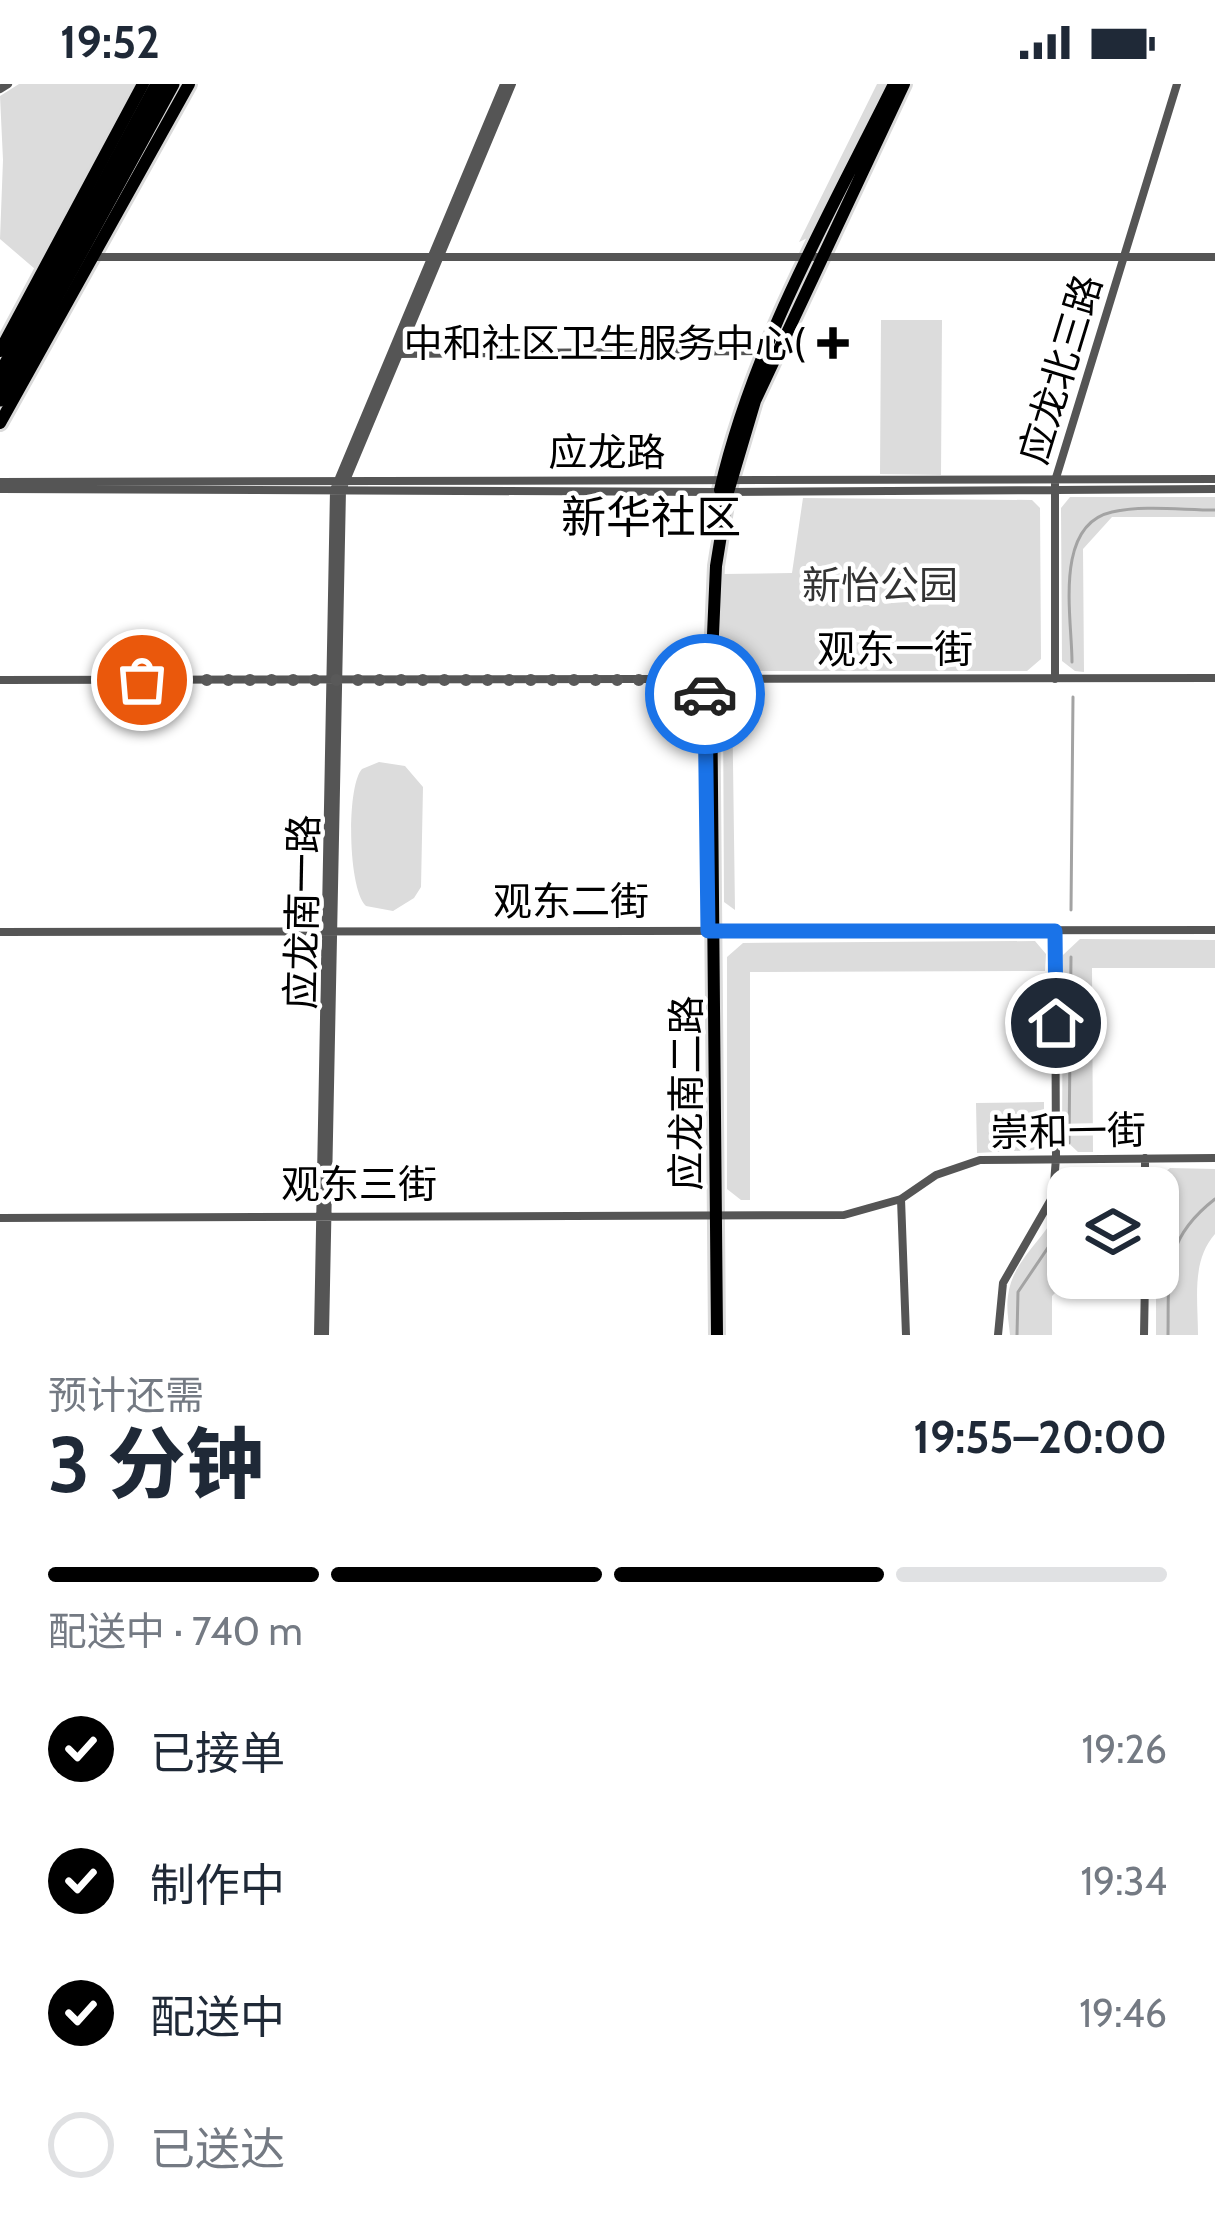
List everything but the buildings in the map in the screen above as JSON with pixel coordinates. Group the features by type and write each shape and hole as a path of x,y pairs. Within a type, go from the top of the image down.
{"highway":[{"path":"0,376 158,84"},
{"path":"0,399 135,153 183,85"}],"main road":[{"path":"725,487 814,256 894,84"},
{"path":"725,487 734,435 765,351 904,84"},
{"path":"0,423 183,85"},
{"path":"76,233 139,90"},
{"path":"0,350 139,90"},
{"name":"应龙南二路","path":"714,1335 706,576 725,487"}],"street":[{"path":"0,89 8,84"},
{"path":"339,486 508,84"},
{"name":"应龙北三路","path":"1055,679 1054,486 1177,84"},
{"path":"93,257 1215,257"},
{"path":"339,486 435,257"},
{"path":"398,354 765,351"},
{"name":"应龙路","path":"1054,486 1215,479"},
{"name":"应龙路","path":"0,486 1215,489"},
{"name":"应龙南一路","path":"321,1335 339,486"},
{"name":"观东一街","path":"0,680 1215,677"},
{"name":"观东二街","path":"0,932 1215,930"},
{"path":"998,1335 1003,1282 1053,1196 1055,931"},
{"path":"1145,1158 1145,1167"},
{"name":"崇和一街","path":"714,1213 844,1215 902,1199 936,1175 980,1160 1215,1158"},
{"path":"902,1199 906,1335"},
{"name":"观东三街","path":"0,1218 714,1213"},
{"path":"1144,1335 1145,1299"}],"green space":[{"path":"19,84 135,84 35,269 0,239 0,96"},
{"path":"877,84 888,84 818,233 799,242"},
{"path":"881,320 942,320 941,475 880,474"},
{"path":"1070,497 1215,497 1215,517 1112,517 1083,549 1084,672 1062,661 1061,508"},
{"name":"新怡公园","path":"803,498 1032,500 1040,508 1041,659 1027,671 732,671 719,656 723,574 792,573"},
{"path":"732,690 735,910 724,902 723,697"},
{"path":"379,762 405,766 423,787 421,887 414,898 393,911 366,906 353,860 351,816 357,779 362,769"},
{"path":"1080,939 1215,940 1215,968 1092,968 1093,1152 1078,1152 1062,1137 1063,955"},
{"path":"1035,941 1046,954 1045,971 750,972 750,1200 741,1200 727,1189 727,957 743,943"},
{"path":"1044,1102 1044,1139 1034,1150 977,1153 976,1103"},
{"path":"1179,1168 1215,1169 1215,1234 1199,1269 1198,1335 1156,1335 1156,1299 1179,1299"},
{"path":"1047,1228 1052,1335 1010,1335 1007,1301 1019,1266"}],"waterway":[{"path":"1072,662 1073,554 1093,520 1137,509 1215,510"},
{"path":"1071,910 1073,697"},
{"path":"1069,1143 1071,957"},
{"path":"1168,1335 1169,1276 1177,1244 1215,1199"},
{"path":"1017,1335 1018,1292 1047,1249"}],"way so far":[{"path":"142,680 704,680 705,694"}],"place":[{"name":"中和社区卫生服务中心(","path":"833,343"}],"district":[{"name":"新华社区","path":"651,517"}],"route":[{"path":"705,694 708,931 1055,931 1056,1023"}]}
